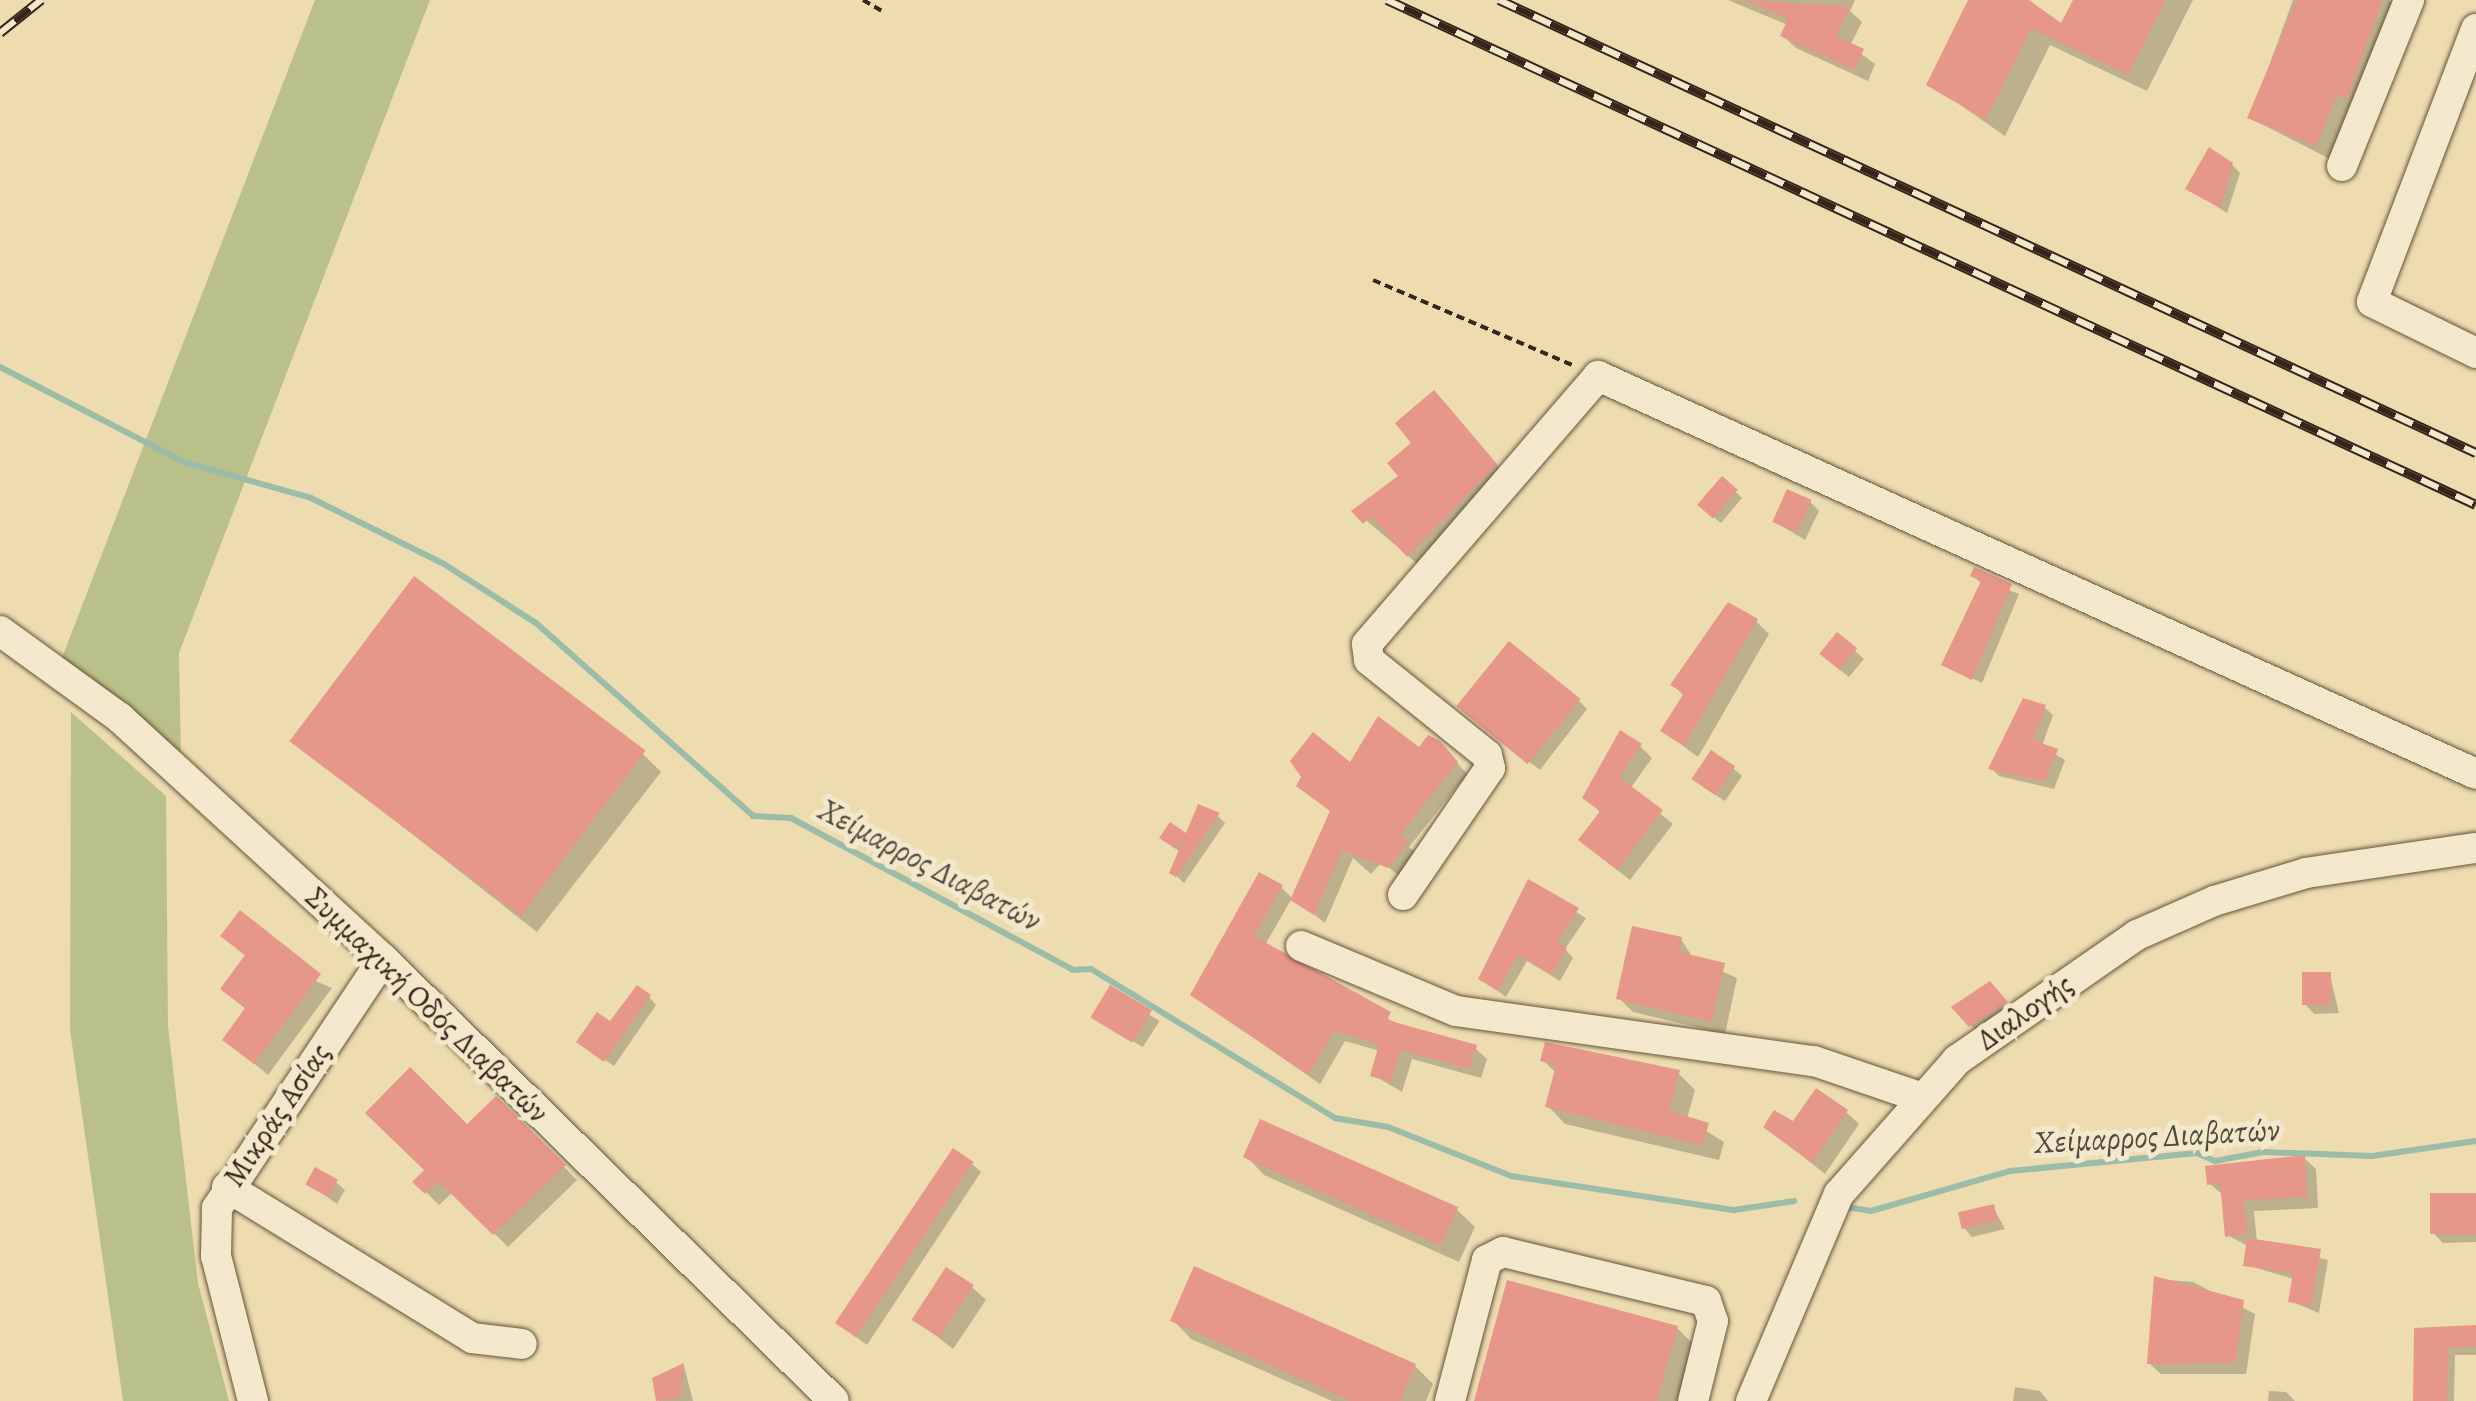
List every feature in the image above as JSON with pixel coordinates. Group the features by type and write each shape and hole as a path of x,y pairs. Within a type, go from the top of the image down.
{"street":[{"path":"2342,166 2408,0"},
{"path":"2476,29 2372,302 2476,354"},
{"path":"1403,895 1488,778 1487,755 1369,660 1367,644 1598,376 2476,774"},
{"name":"Συμμαχική Οδός Διαβατών","path":"0,631 55,667 184,775 383,959 834,1401"},
{"name":"Διαλογής","path":"1750,1401 1839,1194 1917,1096 2042,997 2172,918 2306,874 2476,844"},
{"path":"1301,946 1456,1010 1814,1062 1917,1096"},
{"name":"Μικράς Ασίας","path":"253,1401 216,1256 228,1186 383,959"},
{"path":"228,1186 472,1338 522,1344"},
{"path":"1450,1401 1488,1260 1504,1252 1706,1300 1714,1321 1693,1401"}],"path":[{"path":"863,0 882,11"},
{"path":"1373,280 1598,376"}],"green space":[{"path":"315,0 430,0 179,653 181,761 60,663"},
{"path":"71,712 166,796 168,1026 198,1283 229,1401 123,1401 70,1030"}],"building":[{"path":"1744,0 1850,7 1836,36 1864,49 1854,70 1780,36 1788,19"},
{"path":"1968,0 2029,0 2061,23 2073,0 2166,0 2128,75 2031,28 1986,120 1926,85"},
{"path":"2297,0 2382,0 2347,99 2337,95 2316,146 2247,118"},
{"path":"2209,147 2233,163 2220,208 2185,189"},
{"path":"1434,390 1497,464 1407,557 1371,516 1363,524 1351,511 1398,476 1387,463 1411,443 1395,423"},
{"path":"1722,476 1738,490 1713,518 1697,505"},
{"path":"1787,489 1812,500 1797,533 1772,522"},
{"path":"1974,567 2012,584 1972,680 1941,665 1981,581 1970,576"},
{"path":"414,576 646,751 521,916 289,741"},
{"path":"1728,602 1758,619 1684,746 1660,731 1684,693 1670,685"},
{"path":"1837,632 1857,648 1840,670 1819,654"},
{"path":"1509,641 1580,699 1528,764 1456,706"},
{"path":"2023,698 2046,705 2033,740 2058,749 2045,782 1988,769"},
{"path":"1378,716 1419,747 1428,735 1440,741 1458,762 1400,835 1408,842 1388,868 1342,850 1314,915 1290,900 1330,811 1296,786 1301,777 1290,761 1313,732 1350,762"},
{"path":"1620,730 1642,744 1619,777 1663,810 1617,870 1578,840 1600,811 1582,798"},
{"path":"1711,750 1735,766 1715,795 1691,779"},
{"path":"1198,804 1220,813 1176,877 1169,873 1185,836 1176,849 1159,838 1170,822 1186,833"},
{"path":"1259,872 1283,885 1254,936 1391,1012 1387,1020 1477,1045 1470,1069 1401,1050 1391,1082 1370,1076 1379,1044 1334,1031 1308,1075 1190,995"},
{"path":"1528,879 1579,908 1557,942 1567,948 1552,974 1518,955 1498,991 1478,979"},
{"path":"240,910 321,974 254,1064 222,1040 245,1008 220,989 245,955 220,936"},
{"path":"1632,926 1682,937 1679,952 1725,963 1712,1022 1616,999"},
{"path":"2302,972 2331,972 2331,1005 2302,1005"},
{"path":"1990,981 2008,1002 1969,1027 1951,1007"},
{"path":"637,985 651,995 604,1062 576,1042 597,1012 610,1021"},
{"path":"1110,985 1152,1010 1132,1043 1090,1018"},
{"path":"1545,1042 1680,1070 1669,1111 1709,1123 1702,1145 1545,1107 1556,1065 1540,1061"},
{"path":"410,1067 467,1124 496,1096 566,1165 493,1235 438,1181 425,1194 412,1182 424,1170 365,1113"},
{"path":"1816,1088 1848,1110 1812,1163 1763,1127 1774,1110 1793,1121"},
{"path":"1260,1119 1458,1207 1441,1246 1243,1157"},
{"path":"953,1148 974,1162 856,1337 835,1323"},
{"path":"2305,1155 2307,1197 2244,1200 2247,1234 2225,1237 2220,1183 2207,1185 2205,1166"},
{"path":"315,1167 338,1180 328,1197 305,1184"},
{"path":"2430,1193 2476,1193 2476,1234 2430,1234"},
{"path":"1994,1204 1998,1221 1962,1229 1958,1212"},
{"path":"2247,1238 2321,1249 2311,1306 2288,1302 2293,1273 2243,1266"},
{"path":"1194,1266 1416,1364 1400,1401 1351,1401 1170,1321"},
{"path":"946,1267 974,1285 939,1338 912,1320"},
{"path":"2154,1276 2244,1300 2235,1363 2147,1364"},
{"path":"1507,1280 1678,1326 1657,1401 1474,1401"},
{"path":"2476,1325 2476,1346 2448,1348 2447,1401 2413,1401 2414,1328"},
{"path":"684,1363 680,1398 656,1401 652,1378"}],"waterway":[{"name":"Χείμαρρος Διαβατών","path":"0,367 184,462 311,498 444,564 536,623 753,816 791,818 1073,970 1091,969 1335,1118 1388,1127 1511,1176 1734,1210 1794,1201"},
{"name":"Χείμαρρος Διαβατών","path":"1846,1207 1871,1211 2010,1171 2197,1153 2215,1161 2263,1152 2372,1156 2476,1141"}],"railway":[{"path":"0,33 41,0"},
{"path":"1387,0 2476,505"},
{"path":"1499,0 2476,453"}]}
